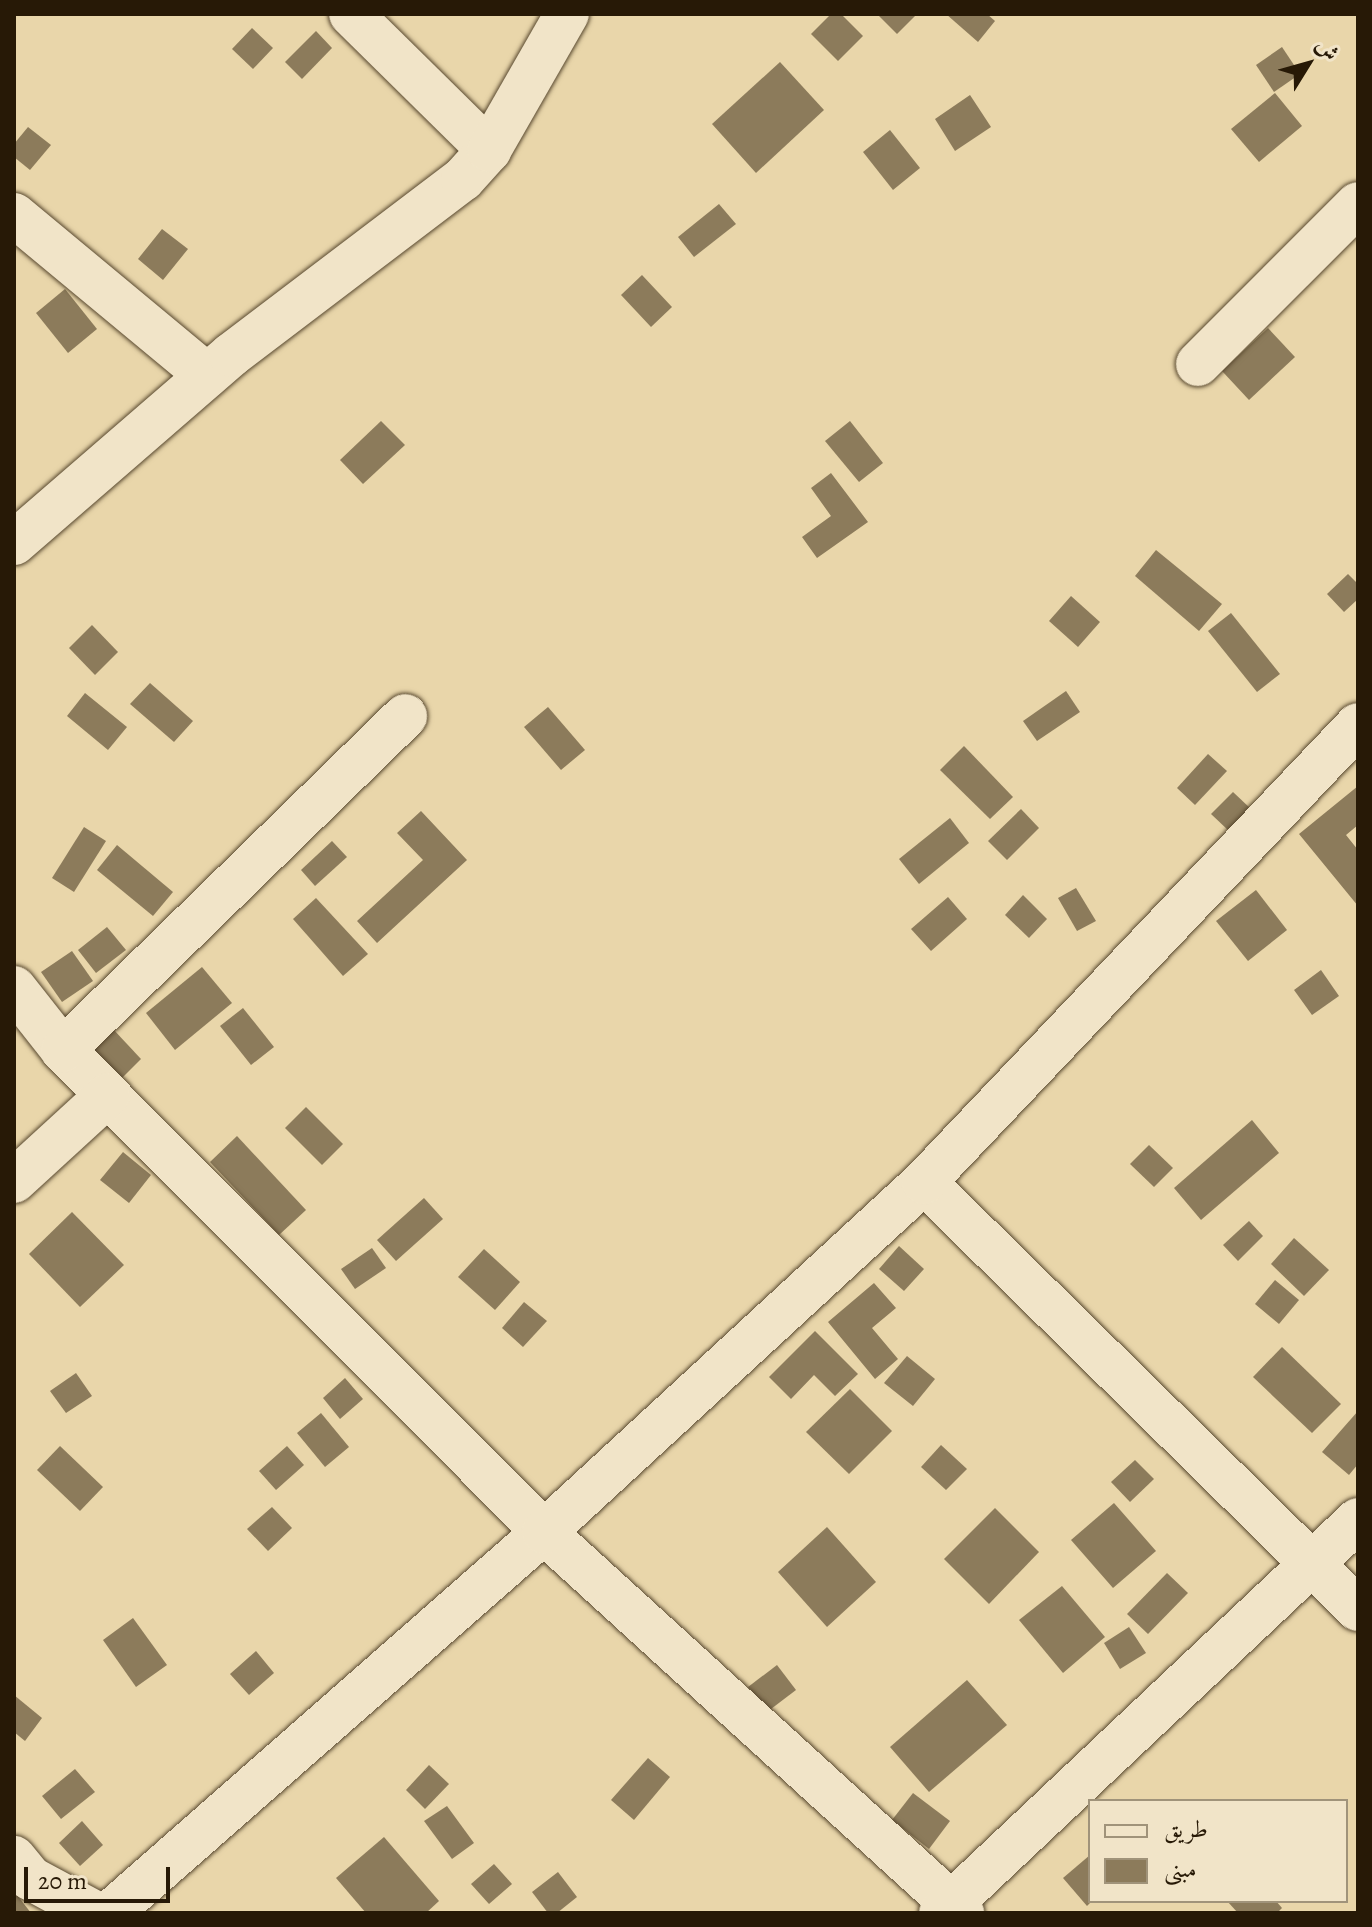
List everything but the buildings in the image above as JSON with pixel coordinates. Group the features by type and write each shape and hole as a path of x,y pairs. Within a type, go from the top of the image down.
{"street":[{"path":"351,14 489,150"},
{"path":"14,543 207,375 463,179 489,150 567,14"},
{"path":"1198,364 1358,204"},
{"path":"14,215 207,375"},
{"path":"63,1050 405,716"},
{"path":"110,1913 544,1532 924,1182 1358,725"},
{"path":"14,988 63,1050 544,1532 951,1910 1358,1520"},
{"path":"14,1181 108,1095"},
{"path":"924,1182 1358,1609"},
{"path":"14,1858 30,1878 95,1913"}]}
